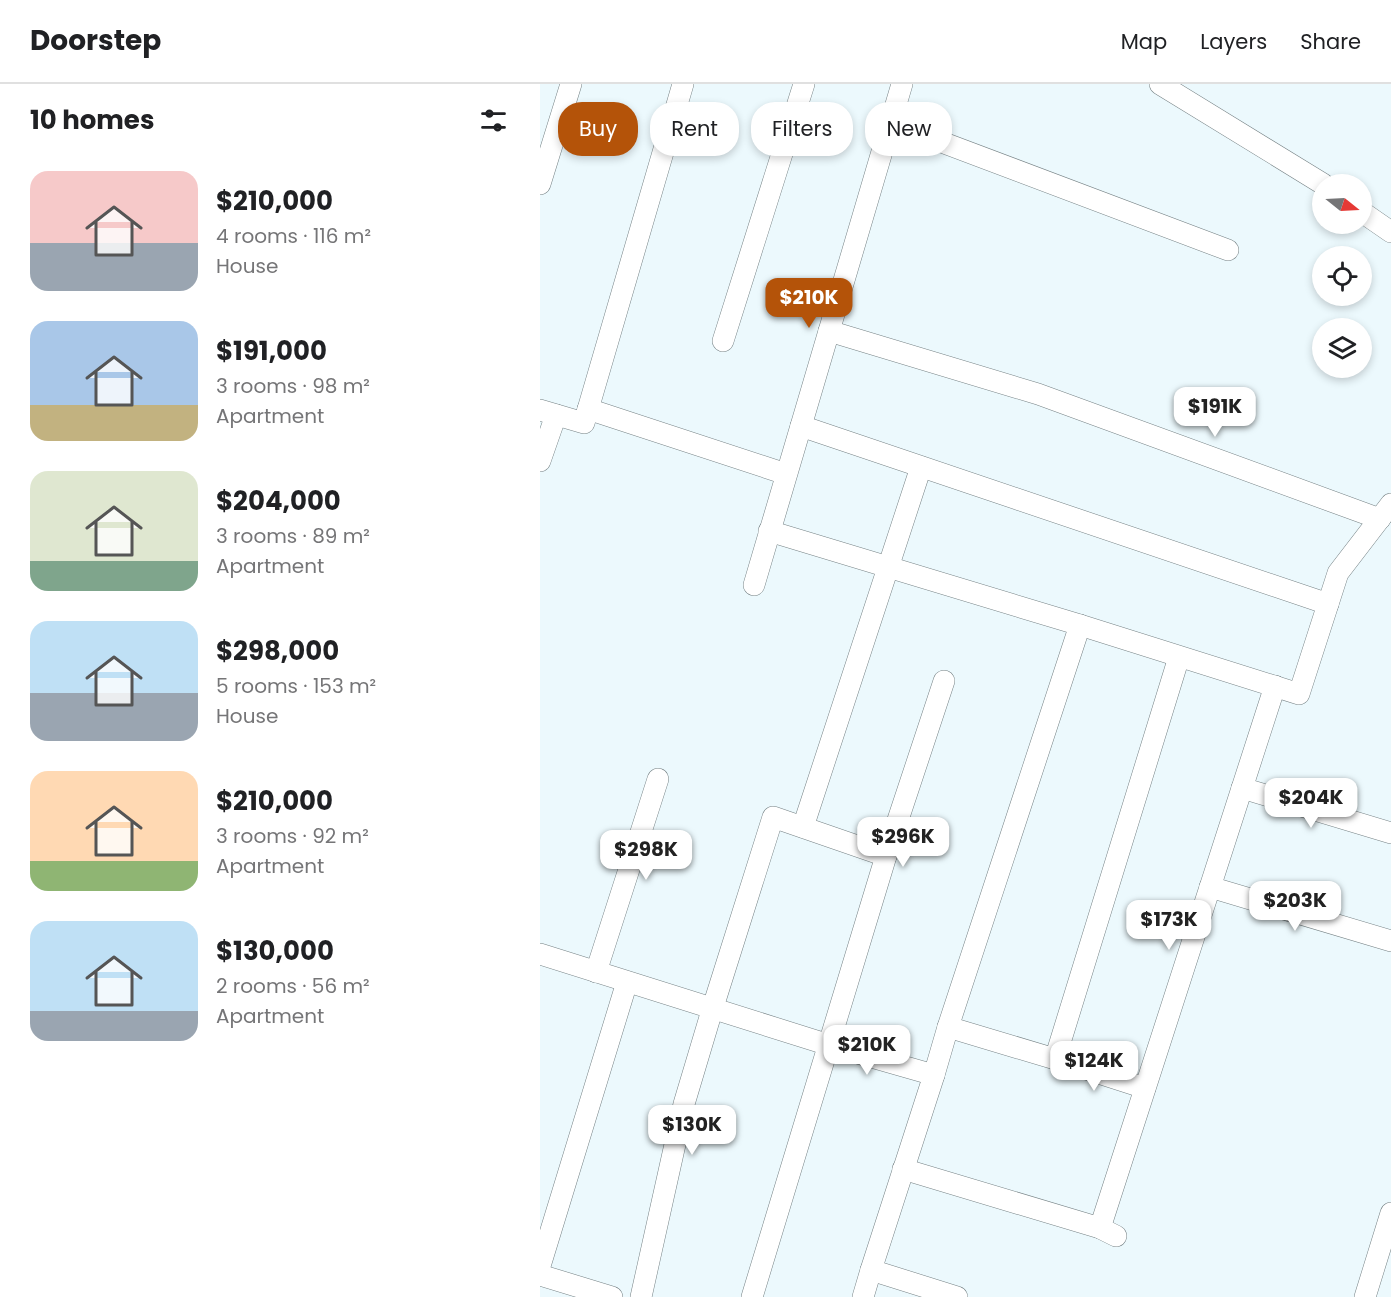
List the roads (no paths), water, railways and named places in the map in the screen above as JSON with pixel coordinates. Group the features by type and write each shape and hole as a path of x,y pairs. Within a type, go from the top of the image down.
{"street":[{"path":"540,184 571,84"},
{"path":"540,461 548,412 584,423 683,84"},
{"path":"723,341 804,84"},
{"path":"897,102 902,84"},
{"path":"1160,84 1312,176"},
{"path":"952,146 1228,250"},
{"path":"754,585 881,156"},
{"path":"1372,219 1391,232"},
{"path":"769,531 1299,694 1338,573 1385,511 1038,394 829,331"},
{"path":"588,409 786,474"},
{"path":"801,426 1328,604"},
{"path":"803,827 921,467"},
{"path":"863,1297 948,1027 1080,625"},
{"path":"1055,1059 1179,657"},
{"path":"752,1297 886,856 944,681"},
{"path":"903,1169 1108,1232 1145,1088 1275,686"},
{"path":"596,972 658,779"},
{"path":"1242,788 1391,833"},
{"path":"641,1297 684,1104 773,817 886,856"},
{"path":"1210,887 1391,941"},
{"path":"540,954 829,1045 934,1075"},
{"path":"540,1266 627,982"},
{"path":"948,1027 1145,1088"},
{"path":"1365,1297 1391,1213"},
{"path":"871,1270 957,1297"},
{"path":"540,1275 612,1297"}]}
